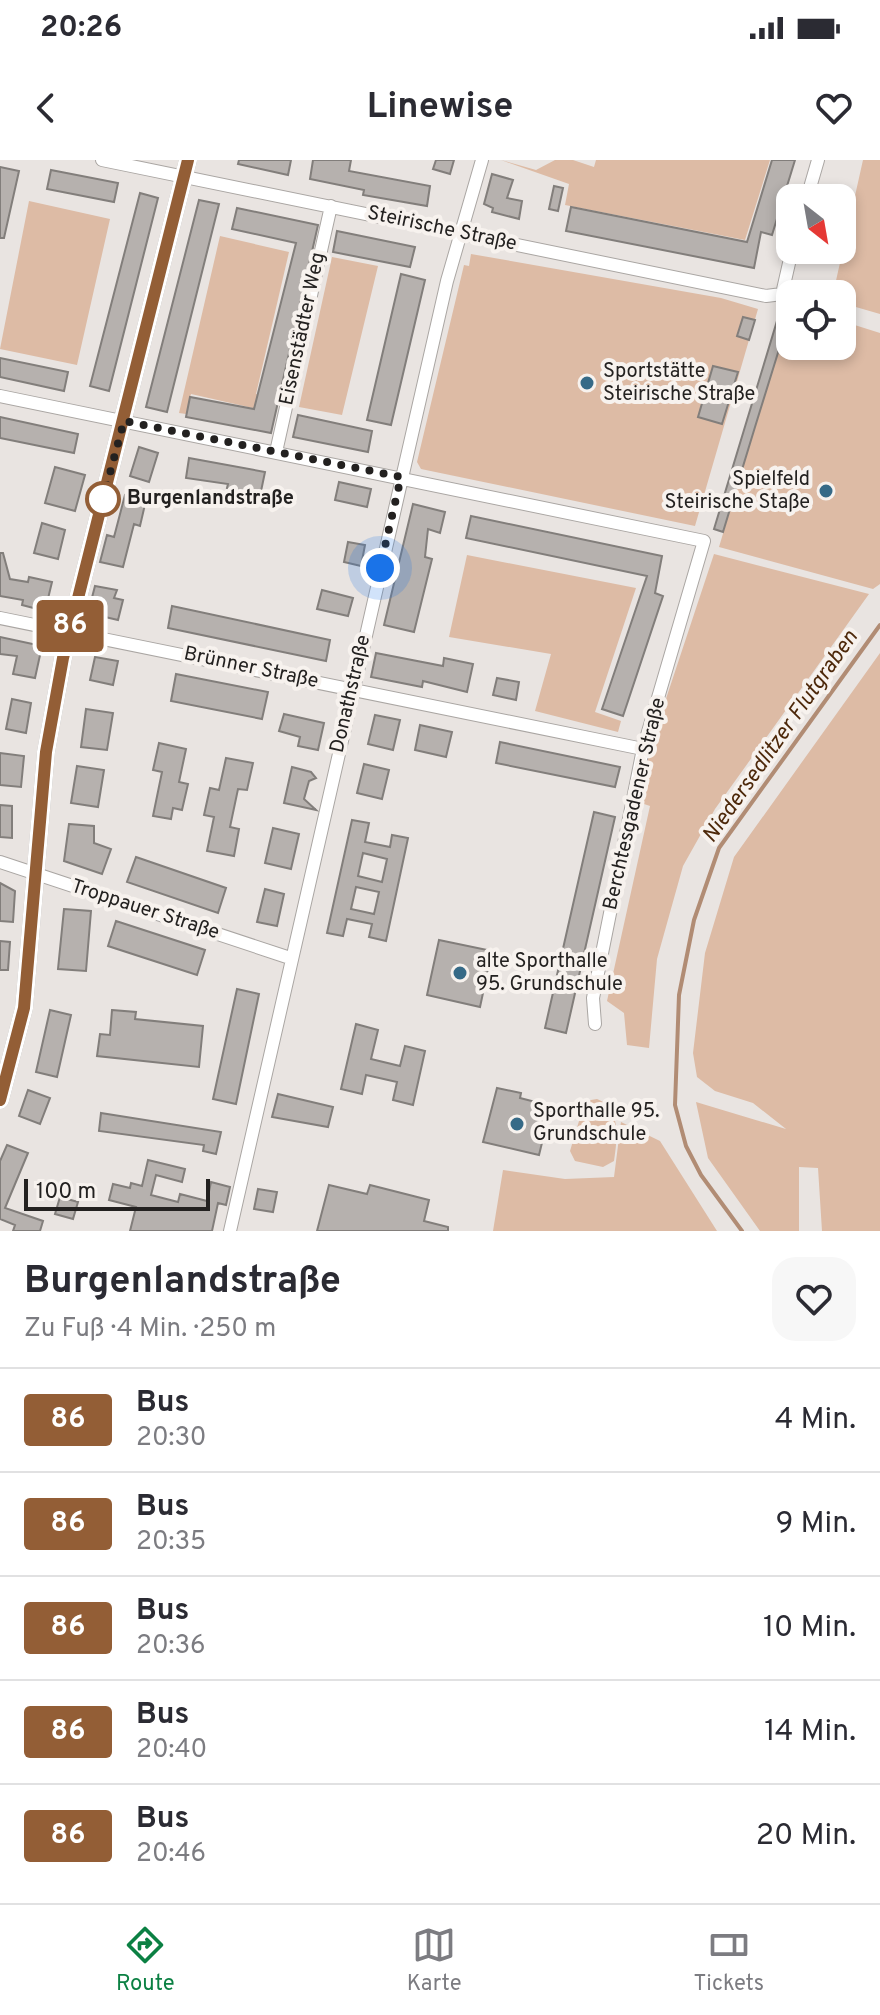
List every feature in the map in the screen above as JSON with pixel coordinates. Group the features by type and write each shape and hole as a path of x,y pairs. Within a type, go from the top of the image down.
{"street":[{"name":"Steirische Straße","path":"102,160 187,168 331,206 766,296 782,294 788,264"},
{"name":"Donathstraße","path":"230,1231 401,477 459,234 482,160"},
{"path":"811,184 818,160"},
{"path":"0,1100 24,1008 46,752 69,631 187,168"},
{"name":"Eisenstädter Weg","path":"276,452 331,206"},
{"path":"0,396 401,477"},
{"name":"Berchtesgadener Straße","path":"401,477 704,541 643,749 593,998 595,1024"},
{"name":"Brünner Straße","path":"0,618 643,749"},
{"name":"Troppauer Straße","path":"0,862 290,958"}],"shaded area":[{"path":"501,160 536,170 555,160 573,160 594,167 596,160 770,160 745,240 565,205 569,184"},
{"path":"863,160 880,160 880,314 856,307 856,280 836,280 840,264 856,264 856,191"},
{"path":"29,201 110,219 77,365 0,349"},
{"path":"220,236 289,252 256,394 278,399 275,413 191,394 186,414 179,413"},
{"name":"Sportstätte Steirische Straße","path":"471,254 721,298 758,309 695,526 421,469 417,462 464,265 469,266"},
{"path":"332,257 378,266 342,415 299,407"},
{"name":"Spielfeld Steirische Staße","path":"856,325 880,333 880,584 873,589 719,547 755,427 746,424 747,417 757,420 776,354 776,360 856,360"},
{"path":"714,554 869,594 715,809 683,866 657,959 649,1048 627,1045 624,1013 607,1001 650,806 638,802 647,756"},
{"path":"467,555 636,588 595,712 621,721 618,732 535,711 551,654 449,637"},
{"path":"880,653 880,1231 822,1231 818,1168 799,1167 799,1231 760,1231 708,1158 696,1102 786,1129 753,1103 715,1091 697,1077 693,1053 705,953 734,857"},
{"path":"597,1099 611,1110 616,1126 614,1161 603,1167 575,1161 570,1151 585,1101"},
{"path":"621,1122 660,1141 717,1231 493,1231 503,1170 565,1179 614,1177"}],"building":[{"path":"239,160 291,160 288,175 238,164"},
{"path":"313,160 351,160 349,171 430,186 427,206 363,195 364,190 310,179"},
{"path":"436,160 454,160 450,174 433,169"},
{"path":"772,160 795,160 788,184 776,184 776,222 772,235 761,232 754,268 566,231 571,207 747,242"},
{"path":"0,167 19,171 4,238 0,238"},
{"path":"51,170 118,183 114,202 47,189"},
{"path":"492,174 513,180 507,198 522,201 519,219 492,212 493,208 484,204"},
{"path":"554,186 563,188 558,211 549,209"},
{"path":"140,193 158,198 109,391 90,386"},
{"path":"199,200 219,204 167,412 146,407"},
{"path":"237,208 318,225 271,433 186,417 190,397 254,409 296,243 232,229"},
{"path":"337,231 415,247 410,267 333,252"},
{"path":"401,274 425,280 391,425 367,420"},
{"path":"743,317 755,320 749,340 737,336"},
{"path":"776,324 776,360 723,532 714,529"},
{"path":"0,358 68,372 64,391 0,377"},
{"path":"713,366 738,372 722,424 698,417"},
{"path":"298,415 372,431 368,452 293,437"},
{"path":"0,417 78,434 74,453 0,438"},
{"path":"139,447 158,453 149,482 130,476"},
{"path":"189,458 265,472 260,496 227,488 228,484 186,478"},
{"path":"55,467 85,475 75,511 45,503"},
{"path":"339,482 371,489 367,507 335,500"},
{"path":"125,495 146,500 140,526 134,524 123,567 100,562 107,535 114,537"},
{"path":"413,504 445,512 440,533 428,529 425,557 432,559 414,632 384,625"},
{"path":"471,516 662,556 655,593 663,596 623,716 602,709 647,576 466,538"},
{"path":"42,523 65,530 58,559 34,553"},
{"path":"348,542 365,545 361,566 344,562"},
{"path":"0,553 3,553 10,579 28,582 29,577 52,582 45,611 22,605 23,600 0,596"},
{"path":"95,586 117,590 114,598 123,600 118,620 88,613"},
{"path":"322,590 353,598 348,616 317,609"},
{"path":"172,606 330,640 326,661 168,628"},
{"path":"0,637 42,646 35,678 13,674 17,656 0,654"},
{"path":"376,653 443,666 444,658 473,664 467,692 423,681 422,687 371,677"},
{"path":"95,657 118,661 113,685 90,680"},
{"path":"176,674 268,692 262,719 171,701"},
{"path":"497,678 519,682 516,700 493,695"},
{"path":"12,699 31,703 26,733 6,729"},
{"path":"86,709 113,713 107,750 81,747"},
{"path":"284,714 324,723 318,750 298,746 300,737 279,731"},
{"path":"375,715 400,720 393,750 368,744"},
{"path":"420,725 452,732 446,757 415,750"},
{"path":"500,742 620,767 615,787 496,763"},
{"path":"159,743 186,749 179,782 188,784 182,810 173,808 171,819 153,816 162,772 153,770"},
{"path":"0,753 24,756 21,787 0,785"},
{"path":"226,758 253,763 247,790 238,789 230,827 239,829 234,856 207,851 214,817 204,815 210,788 219,790"},
{"path":"364,764 389,770 382,799 357,793"},
{"path":"77,766 104,770 98,807 71,803"},
{"path":"292,767 311,772 316,778 309,781 304,799 316,810 284,803"},
{"path":"0,805 12,806 12,838 0,837"},
{"path":"594,812 615,817 566,1033 545,1028"},
{"path":"352,820 369,823 365,842 390,847 392,835 408,838 386,941 369,937 372,924 347,919 343,936 327,933","holes":["363,853 387,859 382,882 358,876","356,887 379,892 374,914 351,909"]},
{"path":"69,824 94,826 94,843 111,849 102,874 64,861"},
{"path":"273,828 299,834 291,869 265,863"},
{"path":"136,857 226,888 218,913 127,882"},
{"path":"0,883 15,891 13,922 0,921"},
{"path":"265,889 284,894 277,926 257,922"},
{"path":"64,909 91,911 86,971 58,969"},
{"path":"116,921 205,950 197,975 108,946"},
{"name":"alte Sporthalle 95. Grundschule","path":"439,940 492,951 480,1007 427,995"},
{"path":"0,941 10,942 8,970 0,970"},
{"path":"237,989 259,994 236,1104 213,1099"},
{"path":"50,1010 71,1015 57,1077 36,1072"},
{"path":"112,1010 136,1012 135,1019 203,1026 199,1067 97,1056 100,1034 110,1035"},
{"path":"356,1024 378,1030 371,1059 400,1066 405,1046 425,1051 413,1105 393,1100 397,1082 366,1075 362,1094 341,1089"},
{"name":"Sporthalle 95. Grundschule","path":"497,1088 521,1093 520,1098 551,1106 539,1155 483,1142"},
{"path":"28,1090 50,1098 40,1124 19,1116"},
{"path":"278,1094 333,1107 328,1127 272,1117"},
{"path":"101,1113 221,1132 216,1154 203,1151 204,1145 99,1131"},
{"path":"7,1145 28,1153 5,1208 43,1221 40,1231 13,1231 15,1225 0,1219 0,1161"},
{"path":"148,1160 185,1169 182,1182 156,1175 151,1195 178,1202 180,1194 207,1201 211,1182 230,1187 226,1205 218,1203 212,1231 130,1231 136,1207 109,1200 113,1184 130,1188 131,1183 142,1186"},
{"path":"329,1185 367,1194 370,1185 429,1200 424,1221 448,1227 448,1231 317,1231"},
{"path":"258,1189 277,1192 273,1212 254,1209"},
{"path":"60,1197 78,1202 73,1219 55,1214"}],"waterway":[{"name":"Niedersedlitzer Flutgraben","path":"742,1231 701,1175 686,1146 675,1105 679,995 694,920 719,848 880,625"}],"bus line":[{"name":"86","path":"0,1100 24,1008 46,752 63,658 188,160"}],"place":[{"name":"Sportstätte Steirische Straße","path":"587,383"},
{"name":"Spielfeld Steirische Staße","path":"826,491"},
{"name":"Burgenlandstraße","path":"103,499"},
{"name":"alte Sporthalle 95. Grundschule","path":"460,973"},
{"name":"Sporthalle 95. Grundschule","path":"517,1124"}],"route":[{"path":"103,499 124,421 401,477 380,568"}]}
